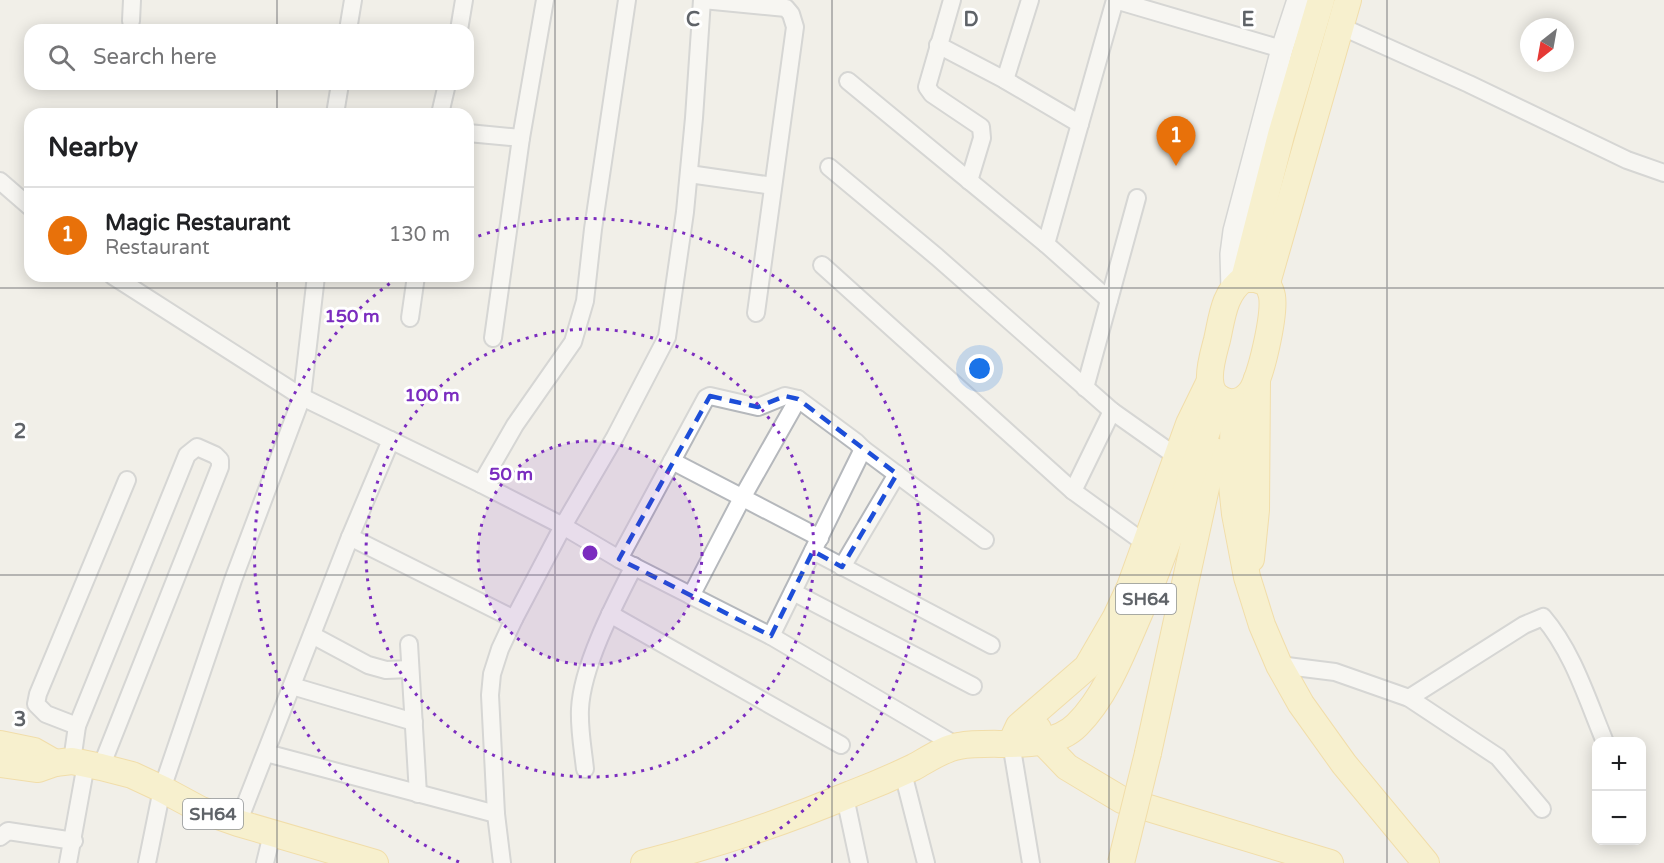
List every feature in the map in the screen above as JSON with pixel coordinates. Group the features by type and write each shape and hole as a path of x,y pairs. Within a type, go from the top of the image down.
{"main road":[{"path":"1248,284 1281,135 1321,0"},
{"path":"1348,0 1248,284 1227,299 1219,331 1222,396 1235,514 1247,577 1262,625 1279,665 1300,704 1344,764 1426,863"},
{"path":"1222,396 1251,393 1267,342 1272,295 1248,284"},
{"path":"1247,577 1254,546 1256,510 1257,379"},
{"path":"1121,863 1148,753 1222,396"},
{"name":"SH64","path":"1011,743 1019,726 1032,712 1050,700 1087,666 1116,617 1146,544 1189,424 1222,396"},
{"name":"SH64","path":"644,863 680,854 845,797 903,773 957,746 1043,742 1075,728 1087,715 1103,690 1123,651 1151,587 1222,396"},
{"path":"1032,712 1043,742 1067,767 1122,800 1330,863"},
{"name":"SH64","path":"0,744 132,776 201,810 272,834 375,863"},
{"name":"SH64","path":"0,764 38,769 78,764"}],"street":[{"path":"131,21 132,0"},
{"path":"349,24 353,0"},
{"path":"460,24 464,0"},
{"path":"493,338 521,138 545,0"},
{"path":"481,484 515,425 573,342 585,301 594,218 627,0"},
{"path":"502,863 496,814 490,695 492,674 500,649 514,619 563,526 615,437 667,337 688,174 702,0 786,8 791,14 795,27 756,313"},
{"path":"952,0 927,84 928,90 981,127 982,138 969,181"},
{"path":"1005,80 1030,0"},
{"path":"1046,244 1115,0 1282,49"},
{"path":"1248,284 1231,254 1234,231 1282,49 1298,0"},
{"path":"1340,26 1469,84 1627,160 1664,173"},
{"path":"938,45 1005,80 1080,124"},
{"path":"848,81 1046,244 1109,300"},
{"path":"336,108 339,90"},
{"path":"442,108 446,90"},
{"path":"474,134 521,138"},
{"path":"829,167 937,257 1112,411 1177,457"},
{"path":"688,174 773,186"},
{"path":"0,181 24,202"},
{"path":"1085,387 1137,198"},
{"path":"822,266 1073,491 1146,544"},
{"path":"122,282 302,398 481,484 563,526 626,563 771,636 957,746"},
{"path":"147,863 162,789 233,580 302,398 315,282"},
{"path":"410,318 415,282"},
{"path":"585,769 580,709 587,674 610,614 626,563 672,461 706,398 710,396 758,407 785,396 798,399 985,540"},
{"path":"691,596 742,498 798,399"},
{"path":"1073,491 1112,411"},
{"path":"238,823 391,440"},
{"path":"68,863 74,841 78,764 77,726 188,455 197,447 215,455 220,460 220,467 78,764"},
{"path":"771,636 863,449"},
{"path":"672,461 742,498 816,545 842,567 991,645"},
{"path":"842,567 897,474"},
{"path":"77,726 46,714 36,704 38,694 127,480"},
{"path":"351,537 514,619"},
{"path":"793,592 973,686"},
{"path":"610,614 841,745"},
{"path":"1409,698 1524,625 1544,616 1566,649 1603,737"},
{"path":"312,635 368,665 386,670 411,669"},
{"path":"409,644 418,794"},
{"path":"1279,665 1335,672 1409,698 1498,757 1542,809"},
{"path":"292,686 414,722"},
{"path":"1011,743 1031,863"},
{"path":"266,753 496,814"},
{"path":"903,773 926,863"},
{"path":"845,797 860,863"},
{"path":"0,837 8,831 74,841"},
{"path":"265,863 272,834"}],"highlighted area":[{"path":"710,396 758,407 785,396 798,399 897,474 842,567 813,551 771,636 619,559"}],"place":[{"name":"Magic Restaurant","path":"1176,166"}]}
